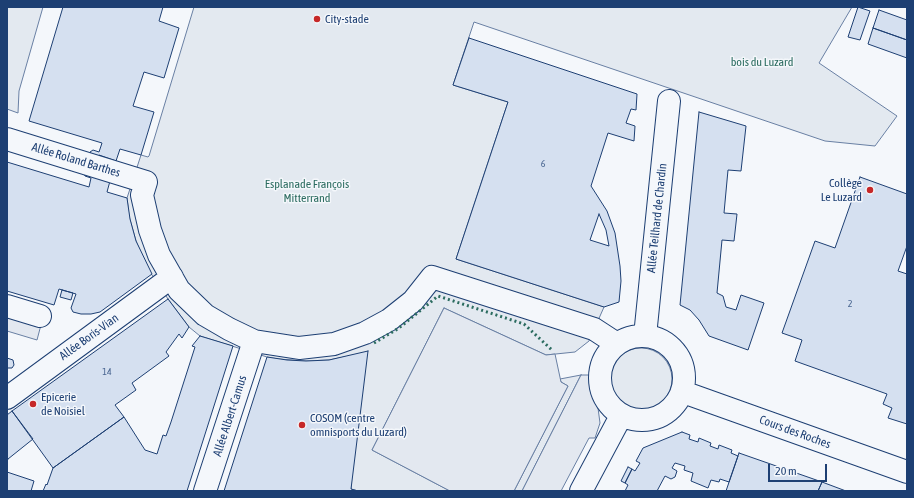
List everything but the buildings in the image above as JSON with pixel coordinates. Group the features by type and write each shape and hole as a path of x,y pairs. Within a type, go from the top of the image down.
{"street":[{"name":"Allée Teilhard de Chardin","path":"644,336 669,101"},
{"name":"Allée Roland Barthes","path":"7,139 146,182 142,194 150,230 159,255 172,277"},
{"path":"172,277 179,290 205,315 229,329 254,341 299,348 334,344 365,333 389,320 413,301 432,277 594,329 617,344"},
{"name":"Allée Boris-Vian","path":"7,398 172,277"},
{"path":"7,306 40,316"},
{"path":"644,336 657,338 668,345 677,354 683,366 685,379 683,392 677,403 668,412 657,418 645,421 632,420 620,416 610,407 602,394 599,380 601,366 607,353 617,344 630,337 644,336"},
{"name":"Allée Albert-Camus","path":"205,491 254,341"},
{"name":"Cours des Roches","path":"683,392 907,472"},
{"path":"581,491 620,416"}],"green space":[{"path":"7,7 43,7 19,91 18,113 7,109"},
{"name":"Esplanade François Mitterrand","path":"194,7 852,7 819,63 897,116 875,146 825,141 474,22 453,85 508,102 456,259 604,307 589,341 575,352 546,355 444,308 372,450 450,491 358,491 351,489 349,356 329,360 306,361 278,359 200,336 189,327 168,299 148,269 136,241 129,216 127,198 141,155 149,156"},
{"path":"641,348 658,353 663,357 667,362 672,379 667,396 663,401 658,405 641,410 624,405 619,401 615,396 610,379 615,362 619,357 624,353"},
{"path":"581,375 522,491 514,491 568,386 561,382 560,379"}],"shaded area":[{"path":"444,308 546,355 555,354 561,382 568,386 514,491 450,491 372,450"},
{"path":"7,311 42,321 37,340 7,331"},
{"path":"581,375 589,375 591,390 598,408 600,423 595,438 589,438 561,491 522,491"}],"hedge":[{"path":"374,343 399,328 438,296 524,324 553,351"}],"place":[{"name":"City-stade","path":"317,19"},
{"name":"Collège Le Luzard","path":"870,190"},
{"name":"Epicerie de Noisiel","path":"33,404"},
{"name":"COSOM (centre omnisports du Luzard)","path":"302,425"}],"park label":[{"name":"bois du Luzard","path":"762,62"}]}
